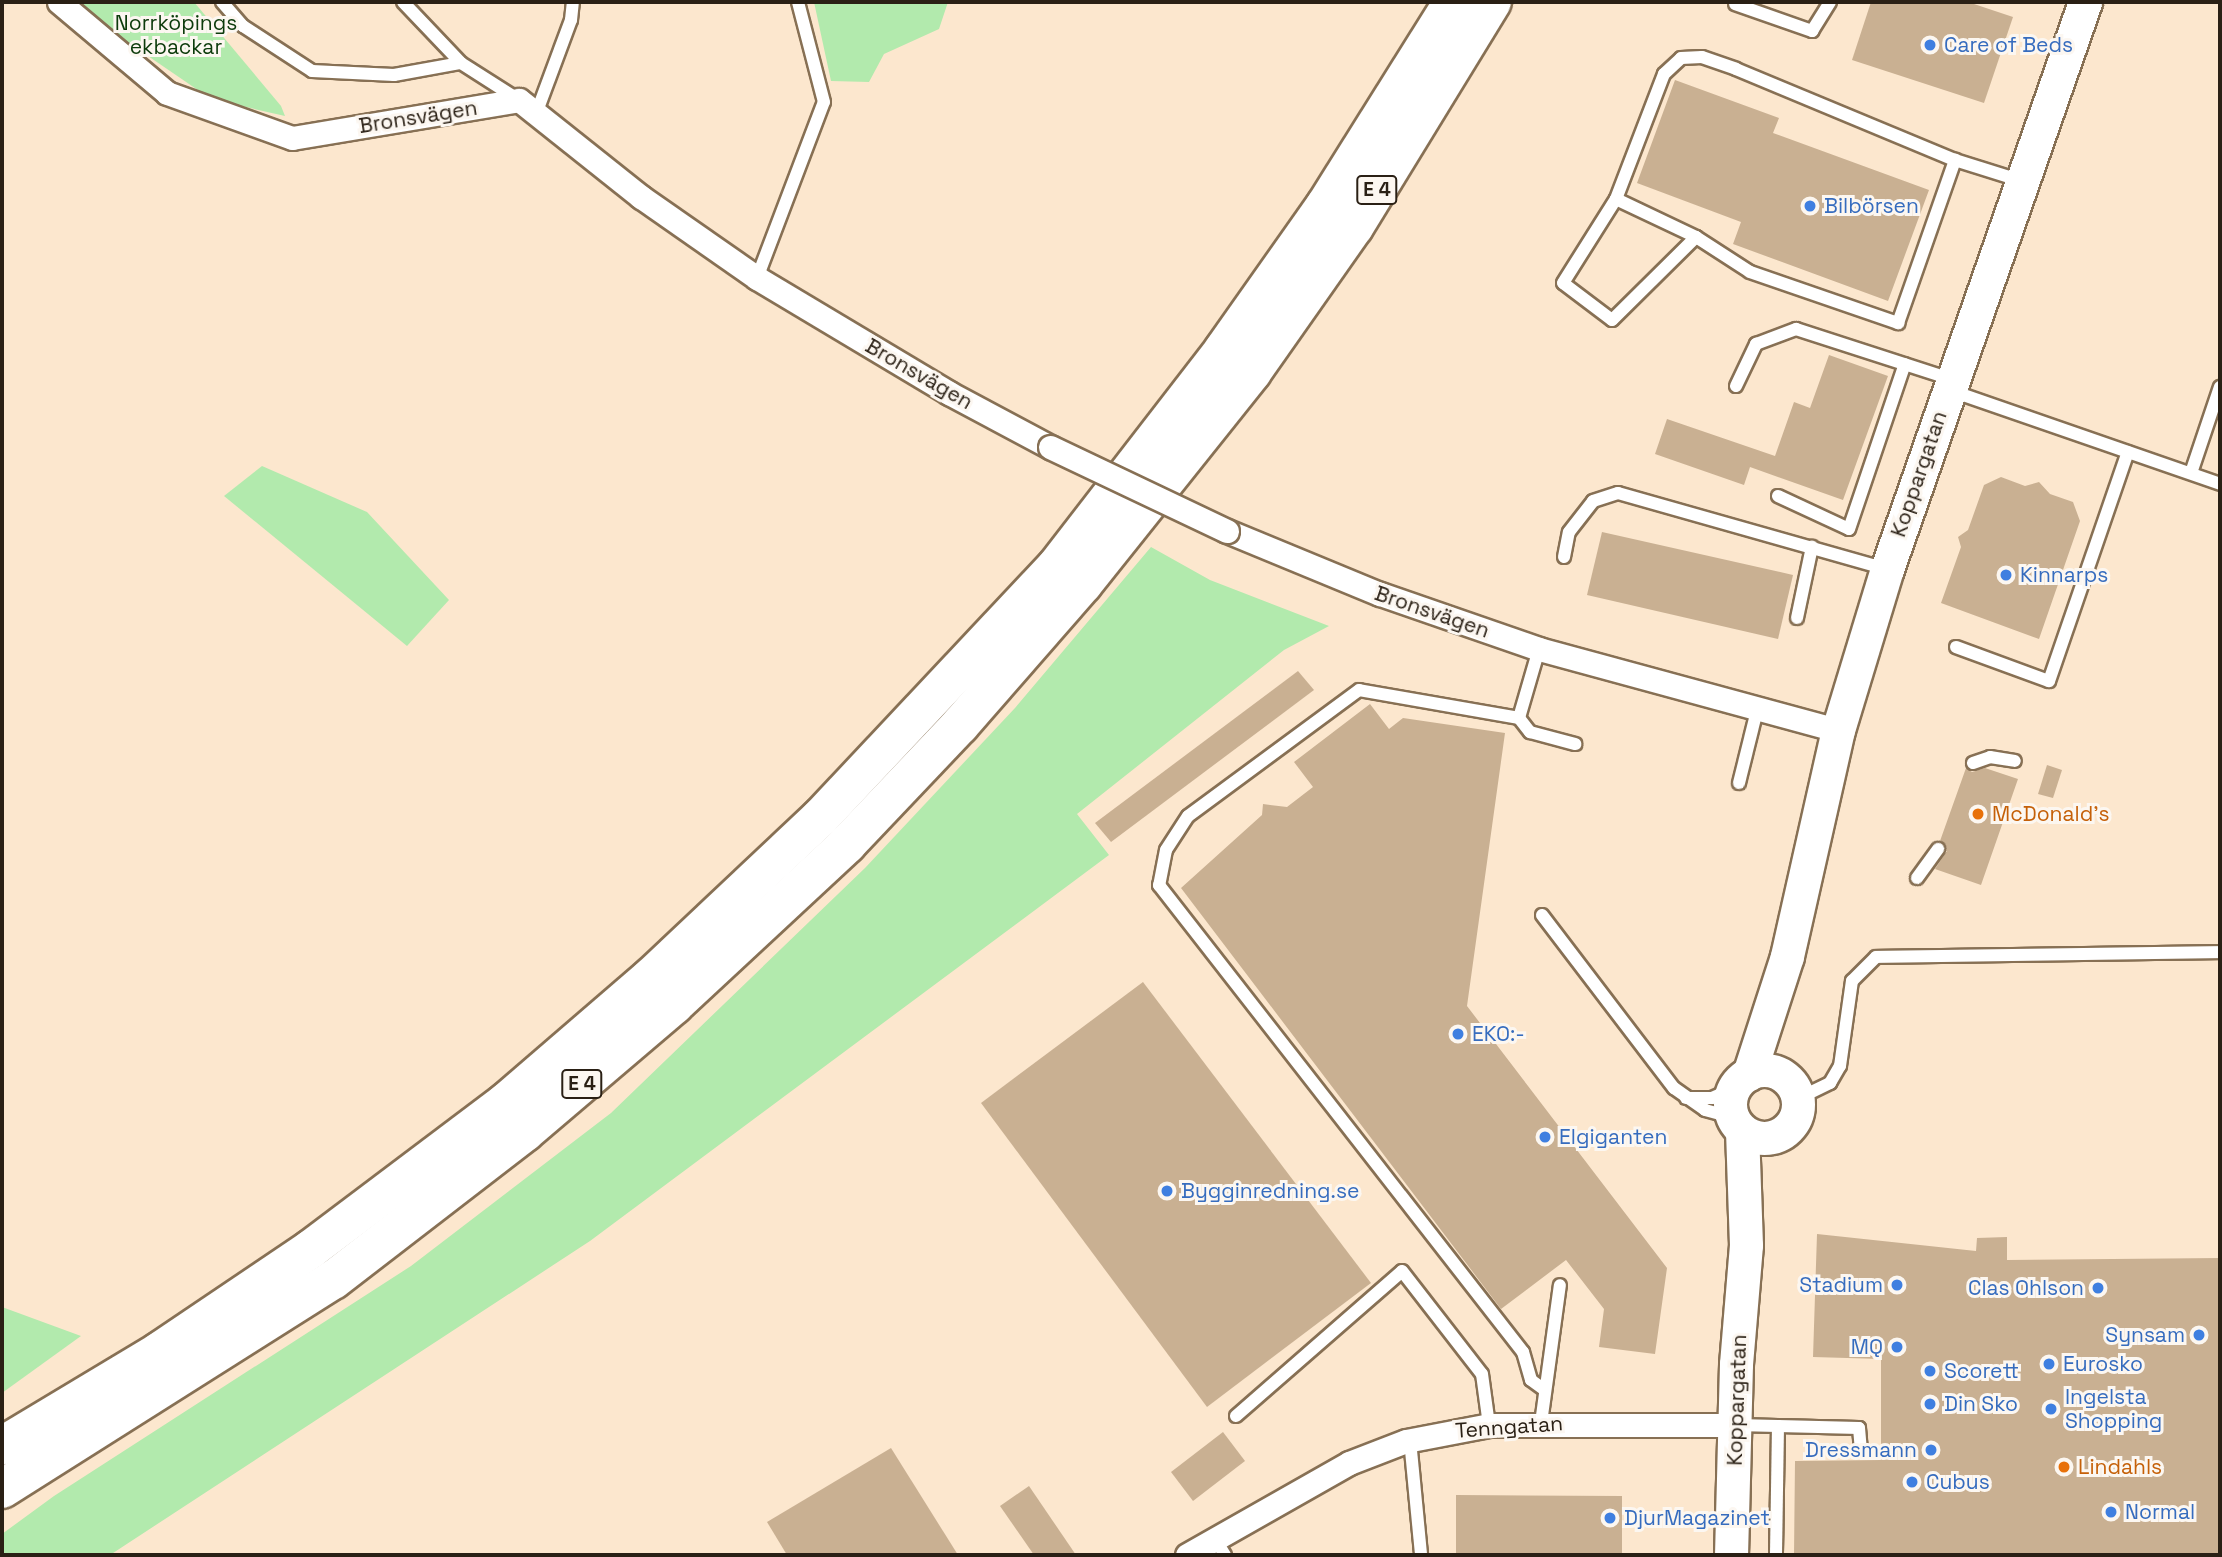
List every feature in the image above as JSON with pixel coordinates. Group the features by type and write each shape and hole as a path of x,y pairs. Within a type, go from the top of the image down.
{"highway":[{"name":"E 4","path":"2,1446 160,1351 300,1256 506,1102 651,977 820,818 1055,568 1224,349 1317,218 1453,2"},
{"name":"E 4","path":"2,1489 172,1385 355,1263 525,1132 674,1005 847,844 960,725 1083,584 1252,372 1354,227 1492,2"}],"street":[{"name":"Bronsvägen","path":"59,2 167,93 292,138 527,107 642,197 757,278 950,394 1050,447 1227,531 1380,594 1539,649 1838,730"},
{"name":"Koppargatan","path":"1731,1555 1735,1425 1746,1245 1739,1102 1787,956 1838,730 1887,569 2085,2"},
{"name":"Koppargatan","path":"1787,956 1783,1033 1792,1089"},
{"path":"1769,1071 1792,1089 1794,1120 1779,1135 1760,1138 1739,1102 1769,1071"},
{"name":"Koppargatan","path":"1746,1245 1779,1135"},
{"name":"Tenngatan","path":"1187,1555 1220,1547 1349,1463 1410,1440 1489,1425 1735,1425"}],"lane":[{"path":"222,2 243,26 312,71 394,75 461,63"},
{"path":"403,2 461,63 527,107 571,20 573,2"},
{"path":"757,278 824,102 798,2"},
{"path":"1735,4 1812,31 1830,2"},
{"path":"1696,237 1612,320 1563,283 1616,199 1664,74 1681,58 1702,57 1736,69 1955,160 2022,181"},
{"path":"1616,199 1696,237 1749,272 1898,323 1955,160"},
{"path":"1736,386 1756,344 1796,329 1905,364 1950,385 2220,484"},
{"path":"1778,496 1849,529 1905,364"},
{"path":"2191,473 2220,387"},
{"path":"2207,428 2220,432"},
{"path":"1956,647 2049,681 2129,452"},
{"path":"1564,557 1569,533 1593,501 1618,493 1887,569"},
{"path":"1797,618 1812,547"},
{"path":"1519,718 1539,649"},
{"path":"1545,1390 1531,1380 1523,1352 1159,885 1166,850 1188,816 1359,690 1519,718 1530,732 1575,744"},
{"path":"1739,783 1757,710"},
{"path":"1973,763 1990,757 2015,761"},
{"path":"1917,878 1938,849"},
{"path":"1542,915 1686,1098 1704,1111 1739,1102"},
{"path":"1792,1089 1830,1083 1840,1066 1852,981 1876,957 2220,953"},
{"path":"1686,1098 1739,1102"},
{"path":"1236,1416 1402,1271 1482,1374 1489,1425"},
{"path":"1541,1423 1560,1285"},
{"path":"1735,1425 1859,1428 1861,1451"},
{"path":"1776,1555 1778,1426"},
{"path":"1410,1440 1421,1555"}],"green space":[{"name":"Norrköpings ekbackar","path":"78,2 194,2 281,106 285,116 211,99 107,28"},
{"path":"814,2 948,2 939,29 884,54 869,82 831,81"},
{"path":"262,466 367,512 449,600 407,646 224,496"},
{"path":"1151,547 1210,580 1329,626 1284,650 1077,814 1109,855 590,1241 110,1555 2,1555 2,1534 54,1496 411,1266 611,1113 865,868 1015,708"},
{"path":"2,1307 81,1336 2,1393"}],"building":[{"name":"Care of Beds","path":"1871,2 1968,2 2013,17 1984,103 1852,60"},
{"name":"Bilbörsen","path":"1675,80 1779,118 1773,133 1929,190 1888,301 1733,244 1741,222 1637,183"},
{"path":"1829,355 1888,376 1843,500 1750,467 1744,485 1655,454 1667,419 1775,456 1794,402 1810,408"},
{"name":"Kinnarps","path":"2001,477 2025,486 2039,482 2050,494 2073,502 2080,521 2039,639 1941,603 1961,547 1958,537 1968,530 1984,485"},
{"path":"1602,532 1793,575 1778,639 1587,595"},
{"path":"1298,671 1314,690 1111,842 1095,823"},
{"path":"1370,704 1389,729 1403,718 1505,733 1467,1006 1667,1268 1655,1354 1599,1347 1604,1309 1566,1260 1501,1309 1181,888 1262,815 1263,804 1287,807 1313,787 1294,762"},
{"path":"2047,765 2062,770 2053,798 2038,794"},
{"name":"McDonald's","path":"1966,768 1972,772 1985,768 2018,779 1981,885 1935,869 1947,851 1940,841"},
{"path":"1143,982 1371,1283 1207,1407 981,1103"},
{"name":"Ingelsta Shopping","path":"1817,1234 1976,1251 1977,1238 2007,1237 2007,1260 2220,1258 2220,1555 1794,1555 1795,1461 1881,1460 1881,1359 1813,1357"},
{"path":"1223,1432 1245,1461 1193,1501 1171,1472"},
{"path":"891,1448 958,1555 787,1555 767,1522"},
{"path":"1029,1486 1076,1555 1034,1555 1000,1506"},
{"path":"1456,1495 1622,1496 1622,1555 1456,1555"}],"place":[{"name":"Care of Beds","path":"1930,45"},
{"name":"Bilbörsen","path":"1810,206"},
{"name":"Kinnarps","path":"2006,575"},
{"name":"McDonald's","path":"1978,814"},
{"name":"EKO:-","path":"1458,1034"},
{"name":"Elgiganten","path":"1545,1137"},
{"name":"Bygginredning.se","path":"1167,1191"},
{"name":"Stadium","path":"1897,1285"},
{"name":"Clas Ohlson","path":"2098,1288"},
{"name":"Synsam","path":"2199,1335"},
{"name":"MQ","path":"1897,1347"},
{"name":"Eurosko","path":"2049,1364"},
{"name":"Scorett","path":"1930,1371"},
{"name":"Din Sko","path":"1930,1404"},
{"name":"Ingelsta Shopping","path":"2051,1409"},
{"name":"Dressmann","path":"1931,1450"},
{"name":"Lindahls","path":"2064,1467"},
{"name":"Cubus","path":"1912,1482"},
{"name":"Normal","path":"2111,1512"},
{"name":"DjurMagazinet","path":"1610,1518"}]}
